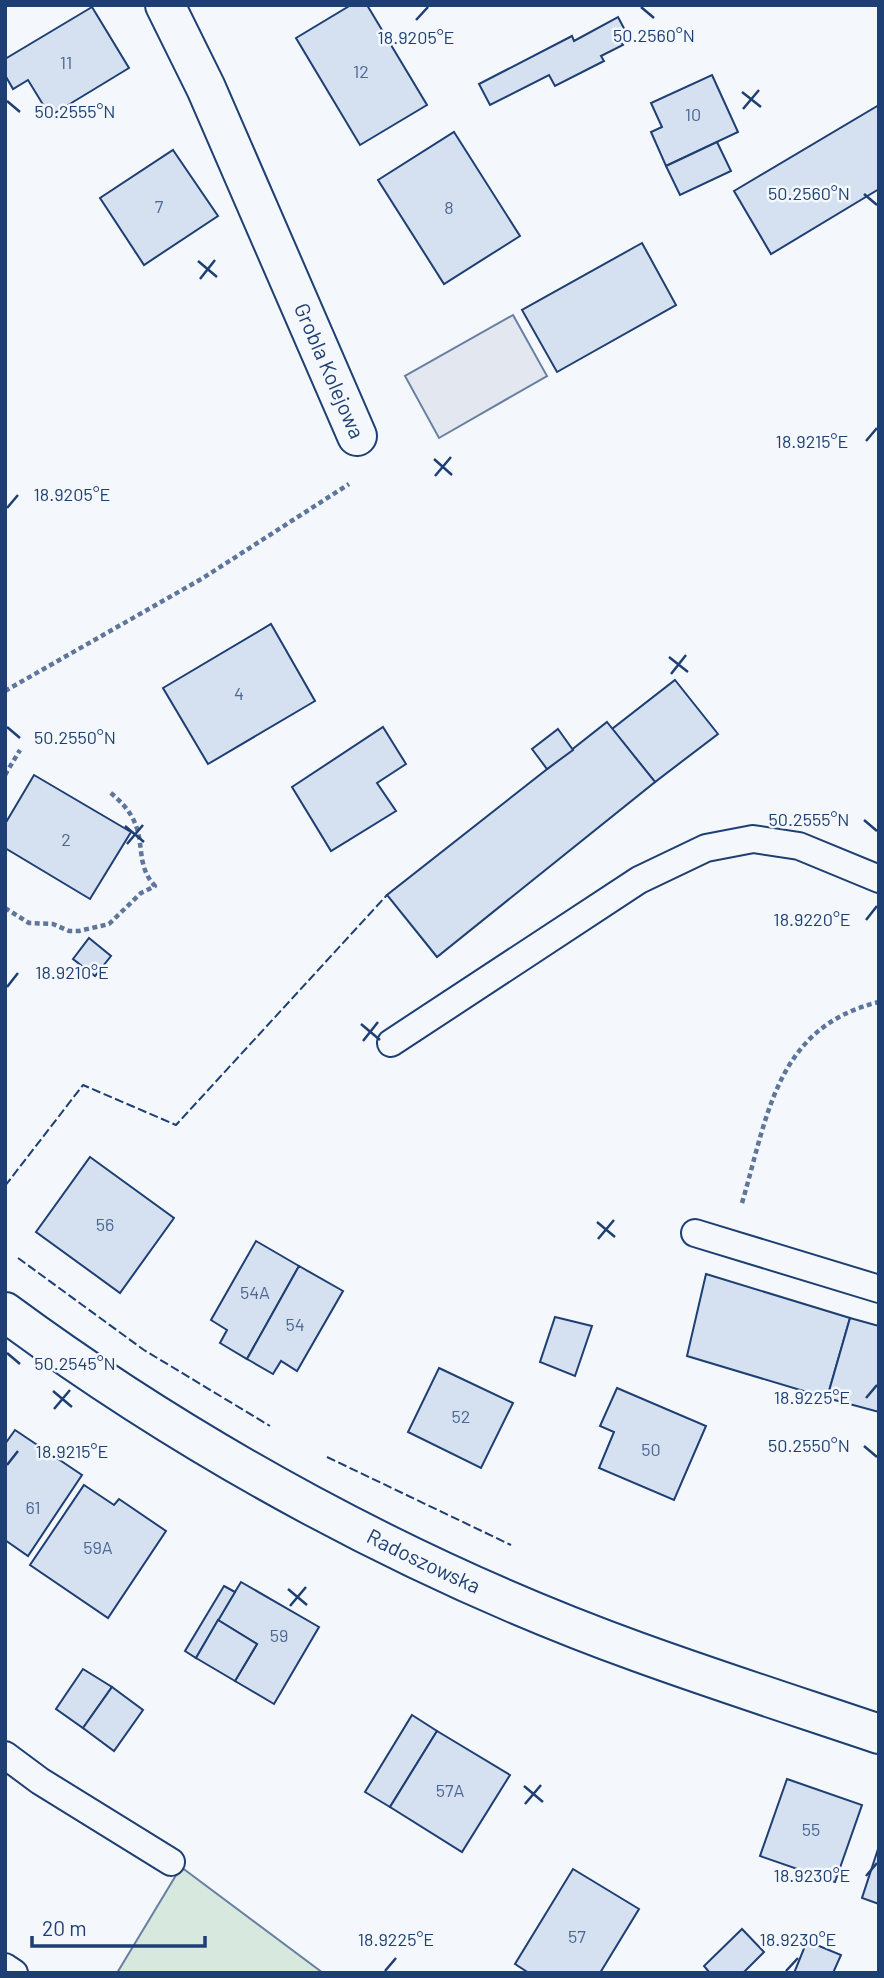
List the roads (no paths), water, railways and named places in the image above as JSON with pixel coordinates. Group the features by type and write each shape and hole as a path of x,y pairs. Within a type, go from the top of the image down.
{"street":[{"name":"Grobla Kolejowa","path":"165,5 206,88 357,436"},
{"name":"Radoszowska","path":"5,1312 64,1356 155,1414 329,1514 471,1583 636,1652 879,1734"}],"lane":[{"path":"391,1043 639,880 706,848 753,839 799,846 879,879"},
{"path":"695,1233 879,1289"},
{"path":"5,1755 40,1781 171,1862"},
{"path":"5,1966 14,1973"}]}
